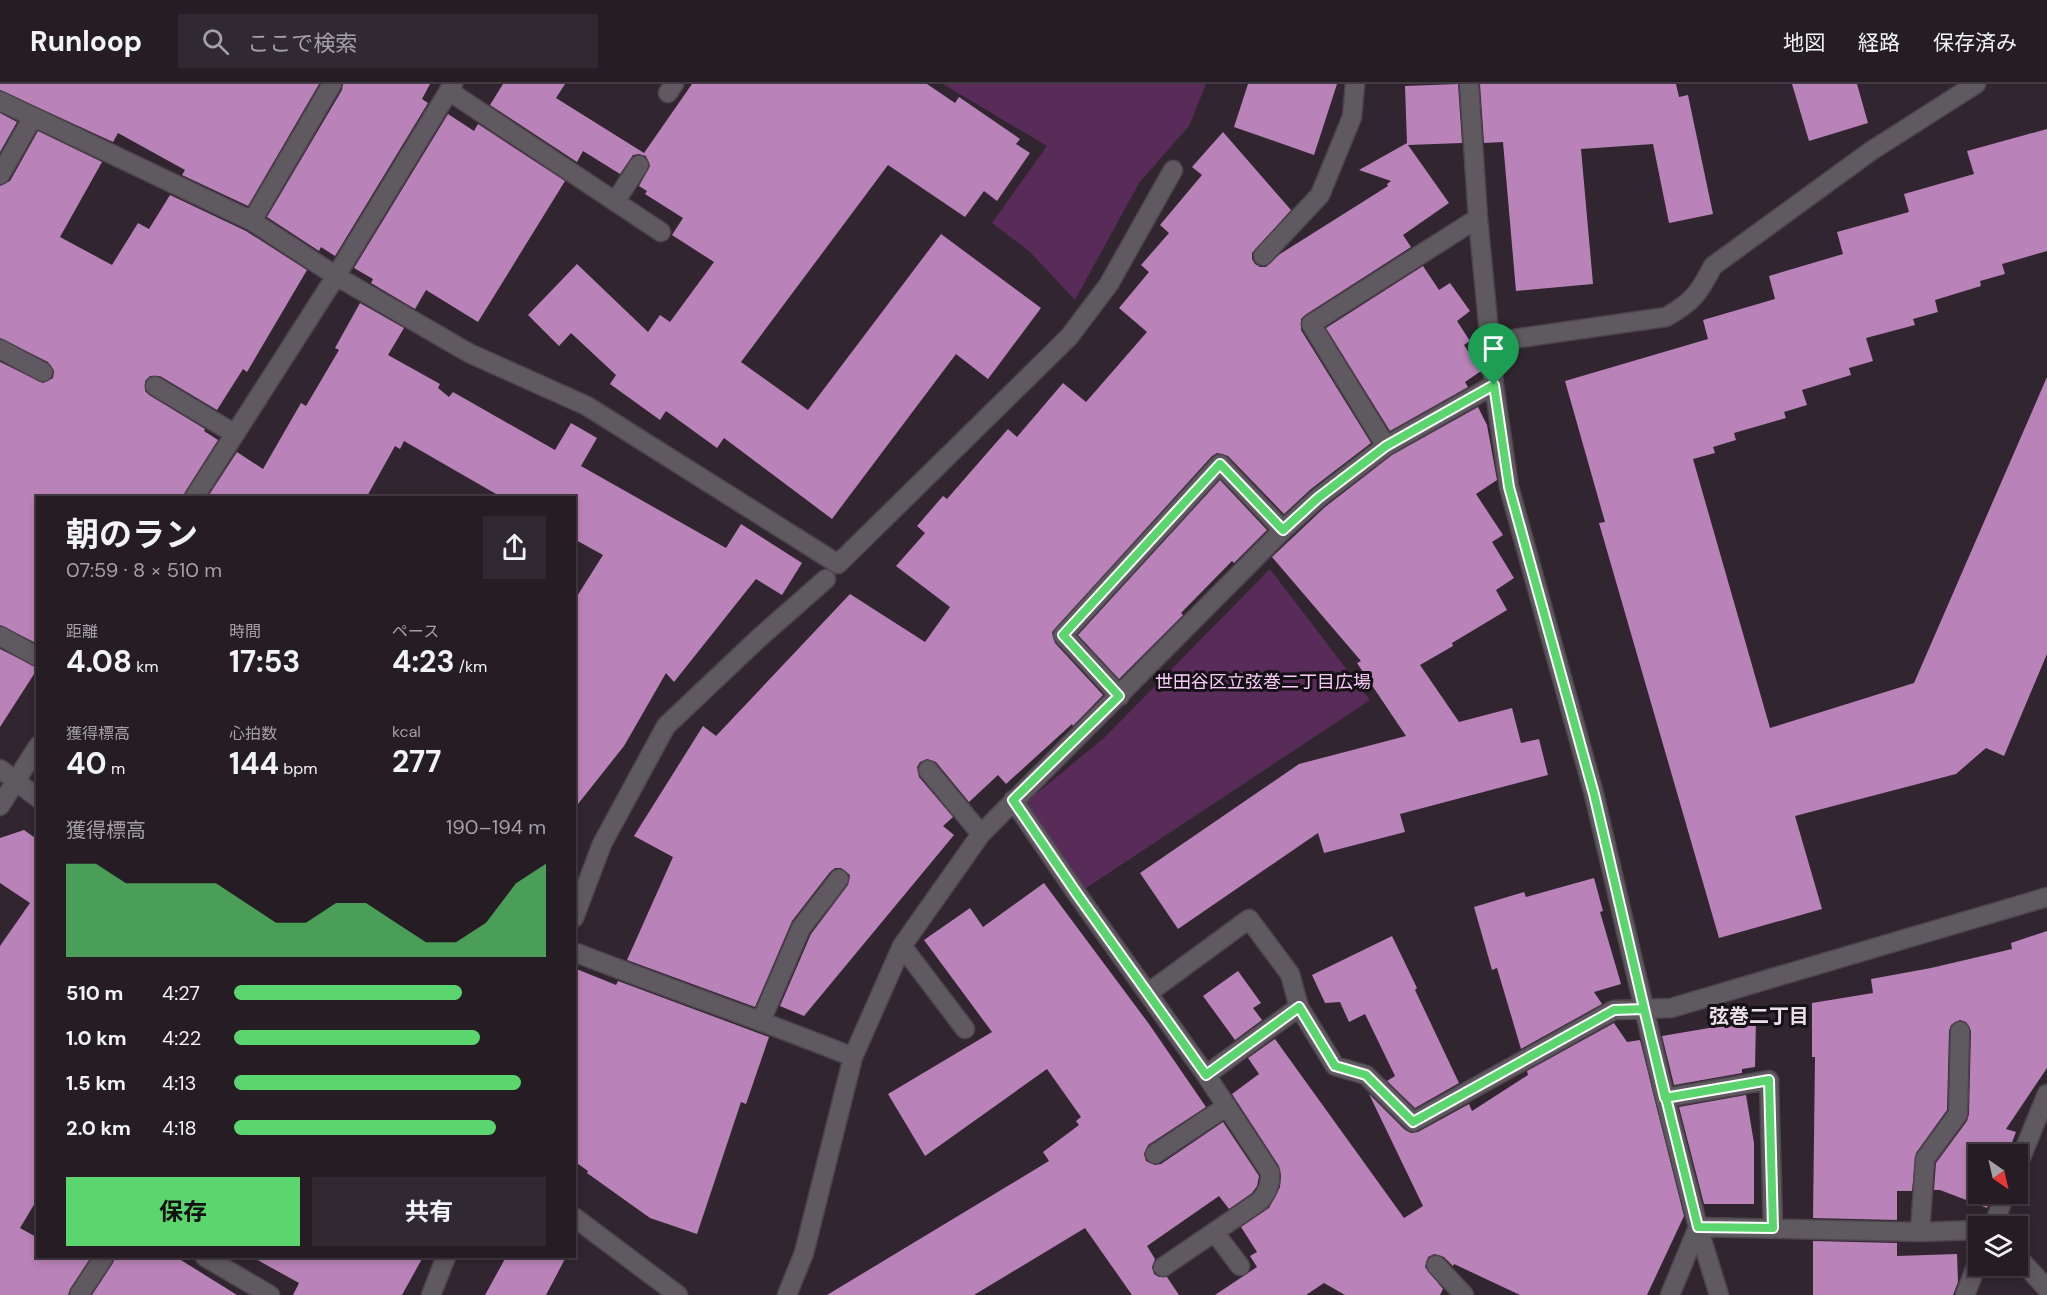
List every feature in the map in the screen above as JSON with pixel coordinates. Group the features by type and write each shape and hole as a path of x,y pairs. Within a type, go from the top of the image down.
{"street":[{"path":"252,221 332,84"},
{"path":"1263,256 1320,195 1352,117 1355,84"},
{"path":"1469,84 1494,385 1509,487 1594,794 1665,1098 1698,1227 1719,1295"},
{"path":"1492,342 1666,317 1686,306 1701,289 1713,266 1871,151 1976,84"},
{"path":"195,496 336,276 451,87 661,232"},
{"path":"0,101 252,221 336,276 469,353 587,406 838,564 1069,337 1109,284 1173,170"},
{"path":"0,175 33,117"},
{"path":"615,202 639,165"},
{"path":"1386,446 1311,324 1479,218"},
{"path":"0,349 43,372"},
{"path":"787,1295 804,1253 853,1057 902,946 981,834 1283,530 1318,498 1386,446 1494,385"},
{"path":"155,386 235,434"},
{"path":"1119,696 1063,635 1220,464 1283,530"},
{"path":"576,913 602,844 666,726 759,638 826,579"},
{"path":"0,636 36,656"},
{"path":"0,806 36,749"},
{"path":"0,769 36,796"},
{"path":"928,770 981,834"},
{"path":"1013,800 1206,1075 1270,1172 1271,1182 1268,1191 1260,1201 1163,1267"},
{"path":"761,1021 801,928 839,879"},
{"path":"1148,993 1249,919 1290,975 1299,1007 1335,1066 1366,1075 1413,1122 1614,1010 1671,1008 2047,897"},
{"path":"902,946 965,1029"},
{"path":"576,953 853,1057"},
{"path":"1206,1075 1299,1007"},
{"path":"1920,1232 1925,1159 1958,1114 1960,1032"},
{"path":"1665,1098 1769,1080 1773,1228"},
{"path":"2027,1144 2047,1094"},
{"path":"1155,1154 1227,1106"},
{"path":"576,1218 678,1295"},
{"path":"1698,1227 1920,1232 1968,1230"},
{"path":"1670,1295 1698,1227"},
{"path":"1215,1233 1240,1266"},
{"path":"79,1295 103,1258"},
{"path":"207,1258 270,1295"},
{"path":"431,1295 446,1258"},
{"path":"1436,1265 1464,1295"},
{"path":"2028,1268 2047,1289"},
{"path":"1965,1295 1972,1276"}],"green space":[{"path":"943,84 1206,84 1189,126 1139,183 1075,300 1030,252 992,223 1047,146"},
{"name":"世田谷区立弦巻二丁目広場","path":"1270,569 1370,700 1077,894 1025,803 1105,737"}],"building":[{"path":"0,84 319,84 248,206 182,175 185,170 118,133 113,142 0,90"},
{"path":"343,84 430,84 422,99 428,103 335,256 321,247 319,251 267,217 342,90"},
{"path":"503,84 565,84 556,98 644,153 692,84 927,84 955,103 959,97 1020,139 1016,144 1030,153 997,201 984,191 965,217 888,165 741,362 808,410 941,234 1041,308 988,379 956,354 832,519 724,438 717,448 666,411 660,420 610,384 616,375 571,333 559,346 528,315 577,264 648,332 660,315 670,322 714,262 672,235 683,218 645,194 647,191 639,186 650,166 646,156 633,155 620,174 583,151 577,162 490,105"},
{"path":"1248,84 1337,84 1314,155 1234,127"},
{"path":"1458,84 1462,143 1408,145 1449,203 1403,235 1411,247 1301,319 1301,330 1371,443 1311,489 1284,514 1228,456 1217,453 1212,456 1052,632 1055,643 1103,695 1073,726 1072,724 1006,784 998,775 969,802 936,762 927,759 920,762 917,767 919,777 953,817 943,826 954,835 804,1016 780,1006 811,934 848,885 850,875 841,868 835,868 830,872 792,921 755,1007 627,960 673,857 634,836 703,726 716,736 850,594 925,642 950,607 896,566 925,533 917,526 943,496 947,499 1008,429 1017,437 1063,383 1086,402 1147,332 1119,308 1149,272 1141,265 1169,233 1160,225 1202,175 1192,167 1223,132 1291,210 1252,253 1255,264 1266,267 1280,254 1388,186 1387,184 1391,181 1359,170 1407,143 1405,86"},
{"path":"1480,84 1676,84 1679,97 1688,95 1713,214 1669,223 1653,144 1581,149 1593,284 1516,291 1503,142 1484,143"},
{"path":"1792,84 1857,84 1868,123 1809,141"},
{"path":"0,113 17,122 0,152"},
{"path":"448,114 474,131 478,124 565,181 478,322 426,290 415,309 371,283 373,279 354,268"},
{"path":"2047,129 2047,251 2002,264 2005,274 1980,281 1981,286 1935,300 1938,312 1913,319 1915,325 1866,338 1873,361 1849,368 1851,375 1802,390 1807,405 1784,412 1786,418 1734,433 1736,440 1713,447 1715,453 1693,459 1770,728 1914,683 2047,377 2047,654 2004,756 1986,748 1956,774 1795,816 1822,909 1719,938 1599,523 1605,522 1565,381 1708,339 1703,320 1775,299 1769,276 1843,254 1837,232 1909,212 1904,194 1974,174 1967,151"},
{"path":"38,131 102,162 60,237 112,265 138,223 149,229 170,195 246,231 307,270 247,372 243,369 217,410 160,376 150,376 145,381 145,391 149,395 205,429 204,431 218,440 184,496 36,496 36,643 0,625 0,362 43,383 53,378 54,371 48,362 0,338 0,186 10,181"},
{"path":"1423,266 1439,290 1450,283 1470,311 1457,321 1470,341 1464,345 1481,371 1465,382 1468,387 1390,431 1326,328"},
{"path":"360,303 404,328 388,355 440,384 438,388 449,397 453,392 555,450 571,423 597,438 581,466 726,548 741,524 802,563 782,595 756,579 674,682 666,673 624,746 576,806 576,598 603,555 576,540 576,496 500,496 404,441 400,449 395,446 367,496 208,496 237,452 263,469 301,403 306,406 339,350 335,348"},
{"path":"1478,407 1487,425 1497,480 1476,494 1503,535 1492,542 1514,578 1496,590 1507,610 1420,665 1459,722 1512,708 1521,743 1539,739 1548,775 1400,814 1405,832 1324,853 1318,833 1178,929 1140,873 1299,764 1406,736 1357,663 1361,661 1272,557 1325,507 1392,455"},
{"path":"1220,480 1267,530 1234,563 1232,561 1181,613 1183,615 1119,679 1078,635"},
{"path":"0,649 36,667 36,671 0,727"},
{"path":"24,830 36,839 36,1201 20,1228 36,1237 36,1258 90,1258 68,1295 0,1295 0,946 30,903 0,883 0,838"},
{"path":"1594,878 1603,911 1600,912 1621,984 1594,992 1602,1004 1521,1049 1497,968 1492,970 1474,907 1524,892 1526,897"},
{"path":"1044,883 1149,1024 1206,1107 1148,1145 1144,1154 1146,1161 1155,1165 1161,1164 1223,1122 1259,1176 1257,1186 1252,1193 1229,1209 1219,1196 1147,1246 1155,1259 1152,1267 1154,1274 1167,1277 1179,1295 1132,1295 1085,1228 974,1295 827,1295 1049,1161 1043,1152 1079,1125 1076,1121 1081,1117 1047,1069 925,1156 888,1094 992,1032 924,940 970,908 983,927"},
{"path":"2047,931 2047,1068 2006,1129 2016,1132 2011,1144 1968,1144 1968,1201 1940,1190 1934,1190 1936,1163 1967,1121 1969,1114 1971,1031 1966,1022 1960,1020 1951,1025 1949,1031 1947,1110 1916,1153 1912,1191 1897,1191 1897,1220 1813,1218 1815,1057 1812,1057 1812,1003 1873,993 1871,979 2012,949 2011,943"},
{"path":"1392,936 1459,1083 1415,1108 1387,1081 1395,1076 1365,1014 1349,1022 1340,1002 1325,1003 1312,975"},
{"path":"576,969 616,985 618,981 769,1037 746,1104 741,1102 697,1234 650,1218 587,1173 588,1171 576,1162"},
{"path":"1238,971 1261,1003 1253,1008 1262,1020 1235,1040 1203,996"},
{"path":"1756,1020 1755,1067 1742,1069 1742,1073 1674,1085 1662,1036"},
{"path":"1614,1023 1627,1042 1640,1040 1684,1216 1647,1295 1520,1295 1454,1264 1453,1266 1444,1257 1434,1254 1428,1257 1425,1267 1443,1289 1440,1295 1345,1295 1324,1283 1306,1295 1215,1295 1257,1267 1250,1256 1257,1252 1241,1227 1269,1208 1280,1187 1279,1166 1232,1094 1259,1074 1248,1058 1275,1039 1404,1218 1423,1206 1369,1094 1405,1130 1411,1133 1418,1132 1469,1104 1472,1111 1528,1075 1527,1071"},
{"path":"1746,1095 1754,1143 1754,1204 1704,1204 1679,1107"},
{"path":"1977,1204 1988,1204 1987,1208"},
{"path":"1813,1241 1897,1243 1897,1256 1957,1254 1958,1282 1953,1295 1813,1295"},
{"path":"115,1258 178,1258 237,1295 92,1295"},
{"path":"254,1258 422,1258 402,1295 293,1295 299,1283"},
{"path":"505,1258 565,1258 546,1295 485,1295"}],"district":[{"name":"弦巻二丁目","path":"1759,1016"}],"route":[{"path":"1494,385 1386,446 1318,498 1283,530 1220,464 1063,635 1119,696 1013,800 1206,1075 1299,1007 1335,1066 1366,1075 1413,1122 1614,1010 1644,1009 1665,1098 1698,1227 1773,1228 1769,1080 1665,1098 1594,794 1509,487 1494,385"}]}
